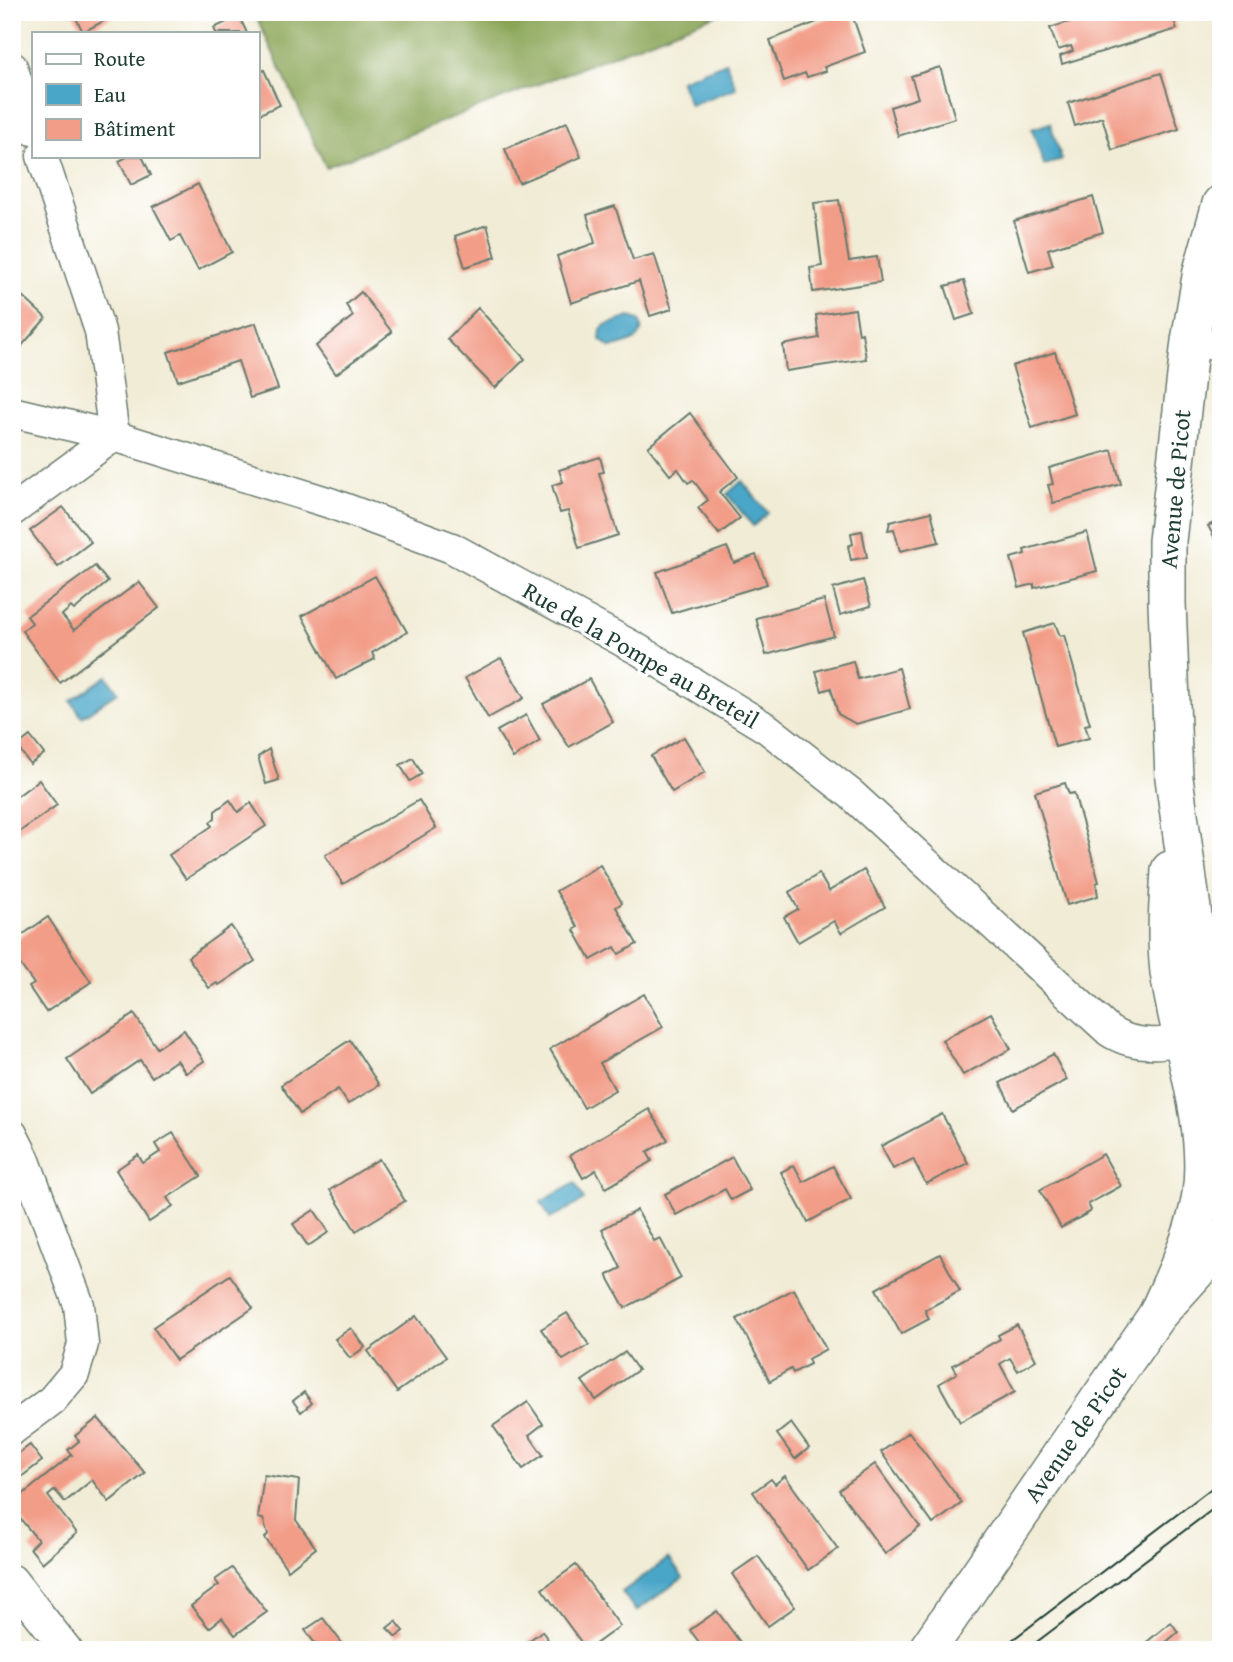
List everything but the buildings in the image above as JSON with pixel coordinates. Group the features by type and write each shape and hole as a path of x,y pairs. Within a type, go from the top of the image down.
{"street":[{"path":"12,67 32,127"},
{"path":"12,511 114,436 100,331 43,158"},
{"name":"Avenue de Picot","path":"1157,1315 1195,1223 1201,1193 1203,1153 1197,1037 1200,967 1174,778 1167,541 1205,343 1202,271 1221,204"},
{"name":"Rue de la Pompe au Breteil","path":"12,412 114,436 330,503 452,548 639,650 768,729 852,795 1109,1031 1132,1042 1169,1044 1197,1037"},
{"name":"Avenue de Picot","path":"1197,1037 1221,1080"},
{"path":"12,1135 24,1158 79,1305 83,1344 74,1374 52,1400 12,1430"},
{"path":"1203,1153 1213,1195 1221,1210"},
{"name":"Avenue de Picot","path":"927,1650 1157,1315 1212,1254 1221,1238"},
{"name":"Avenue de Picot","path":"898,1650 952,1590 992,1552"},
{"path":"12,1580 67,1650"}],"green space":[{"path":"254,12 723,12 326,167"}],"water":[{"path":"726,62 736,88 690,105 680,80"},
{"path":"1050,123 1062,160 1044,165 1032,129"},
{"path":"630,317 639,320 641,333 638,337 611,348 600,340 601,330 605,325"},
{"path":"742,481 768,513 753,526 727,494"},
{"path":"107,676 118,692 82,717 71,701"},
{"path":"575,1183 584,1200 550,1219 541,1202"},
{"path":"669,1558 683,1578 636,1611 622,1592"}],"tram line":[{"path":"999,1650 1221,1481"},
{"path":"1026,1650 1221,1503"}]}
